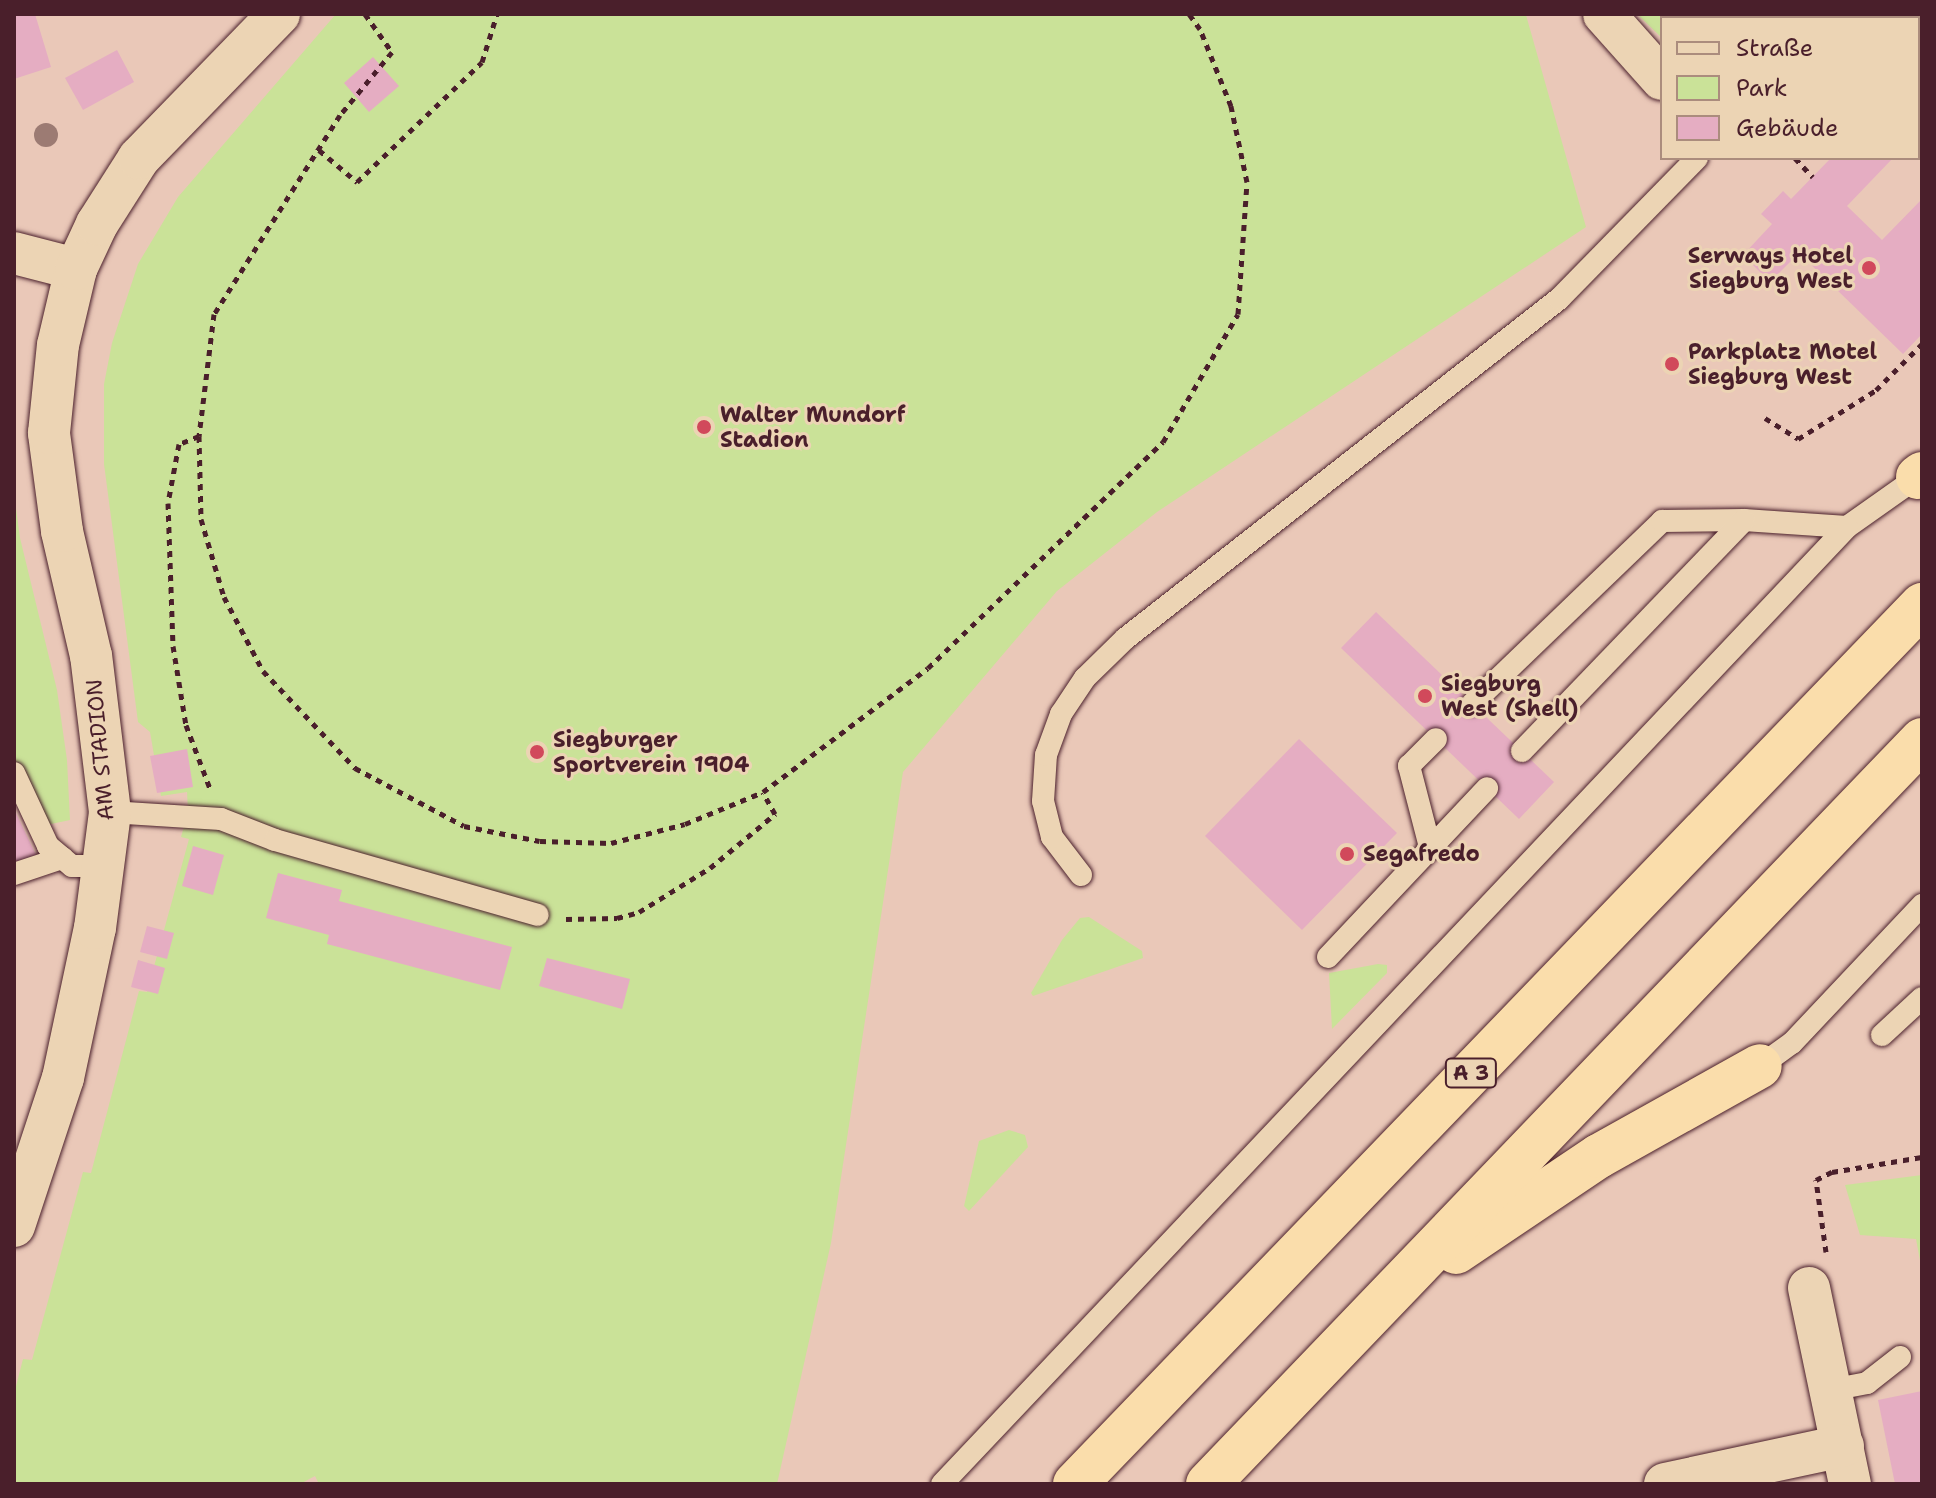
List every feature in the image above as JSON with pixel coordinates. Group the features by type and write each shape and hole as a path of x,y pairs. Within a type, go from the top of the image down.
{"highway":[{"name":"A 3","path":"1075,1484 1922,605"},
{"path":"1208,1484 1922,740"},
{"path":"1384,1301 1599,1156 1760,1066"}],"street":[{"name":"AM STADION","path":"14,1226 63,1078 95,928 110,812 91,656 62,531 49,433 58,345 76,269 97,224 139,158 279,14"},
{"path":"1604,14 1660,77"},
{"path":"14,253 76,269"},
{"path":"1665,1484 1846,1465 1809,1288"}],"lane":[{"path":"1081,875 1052,837 1043,801 1046,755 1061,714 1085,678 1126,638 1559,299 1695,160"},
{"path":"942,1484 1847,527 1920,475"},
{"path":"1472,704 1662,521 1744,520 1847,527"},
{"path":"1522,751 1744,520"},
{"path":"1430,847 1409,766 1436,739"},
{"path":"14,773 48,846 72,866 103,866"},
{"path":"1328,957 1487,788"},
{"path":"110,812 221,819 275,840 538,915"},
{"path":"14,874 62,858"},
{"path":"1760,1066 1792,1043 1922,905"},
{"path":"1882,1035 1922,998"},
{"path":"1831,1390 1867,1383 1900,1357"}],"path":[{"path":"365,14 392,52 340,115 214,314 199,436 201,519 224,597 263,671 355,768 464,826 540,841 611,843 685,824 763,792 928,668 1163,442 1238,314 1247,182 1231,106 1200,29 1189,14"},
{"path":"319,150 357,182 482,62 497,14"},
{"path":"1797,160 1813,177"},
{"path":"1765,418 1798,439 1876,390 1922,344"},
{"path":"199,436 179,444 168,503 173,646 186,725 221,819"},
{"path":"538,915 584,921 639,912 710,868 775,814 763,792"},
{"path":"1809,1288 1827,1260 1816,1180 1832,1172 1922,1157"}],"green space":[{"name":"Siegburger Sportverein 1904","path":"336,14 1526,15 1586,227 1157,512 1057,591 903,772 831,1243 777,1484 319,1484 315,1476 300,1484 14,1484 14,1394 23,1359 32,1360 83,1172 91,1173 139,991 147,992 189,839 181,837 188,812 187,792 161,796 150,732 138,722 104,464 104,384 112,343 138,264 178,197"},
{"path":"1637,14 1796,14 1660,16 1660,36"},
{"path":"14,493 20,538 57,690 67,760 70,820 37,827 14,777"},
{"path":"1089,917 1142,951 1143,958 1033,996 1031,993 1062,940 1080,918"},
{"path":"1387,965 1387,973 1332,1029 1329,973"},
{"path":"1009,1130 1025,1135 1028,1147 969,1211 964,1206 979,1141"},
{"path":"1922,1175 1922,1271 1916,1239 1860,1235 1845,1185"}],"building":[{"path":"14,14 35,14 51,67 14,79"},
{"path":"117,50 134,82 83,110 65,78"},
{"path":"373,57 399,86 369,112 344,83"},
{"path":"1922,64 1920,130 1920,66"},
{"name":"Serways Hotel Siegburg West","path":"1829,160 1891,160 1847,206 1882,240 1922,199 1922,334 1903,354 1799,253 1770,282 1743,255 1772,224 1761,214 1783,191 1791,199"},
{"path":"1376,612 1554,782 1519,819 1341,648"},
{"path":"1299,739 1397,833 1302,930 1205,836"},
{"path":"187,749 193,787 157,793 150,756"},
{"path":"14,809 37,857 14,863"},
{"path":"193,846 224,855 213,895 182,886"},
{"path":"278,873 342,890 339,901 512,947 500,990 327,944 329,935 266,918"},
{"path":"147,926 174,933 167,959 140,952"},
{"path":"547,958 630,979 622,1009 539,986"},
{"path":"138,960 165,968 158,994 131,987"},
{"path":"1922,1391 1922,1484 1895,1484 1878,1400"}],"place":[{"name":"Serways Hotel Siegburg West","path":"1869,268"},
{"name":"Parkplatz Motel Siegburg West","path":"1672,364"},
{"name":"Walter Mundorf Stadion","path":"704,427"},
{"name":"Siegburg West (Shell)","path":"1425,696"},
{"name":"Siegburger Sportverein 1904","path":"537,752"},
{"name":"Segafredo","path":"1347,854"}]}
